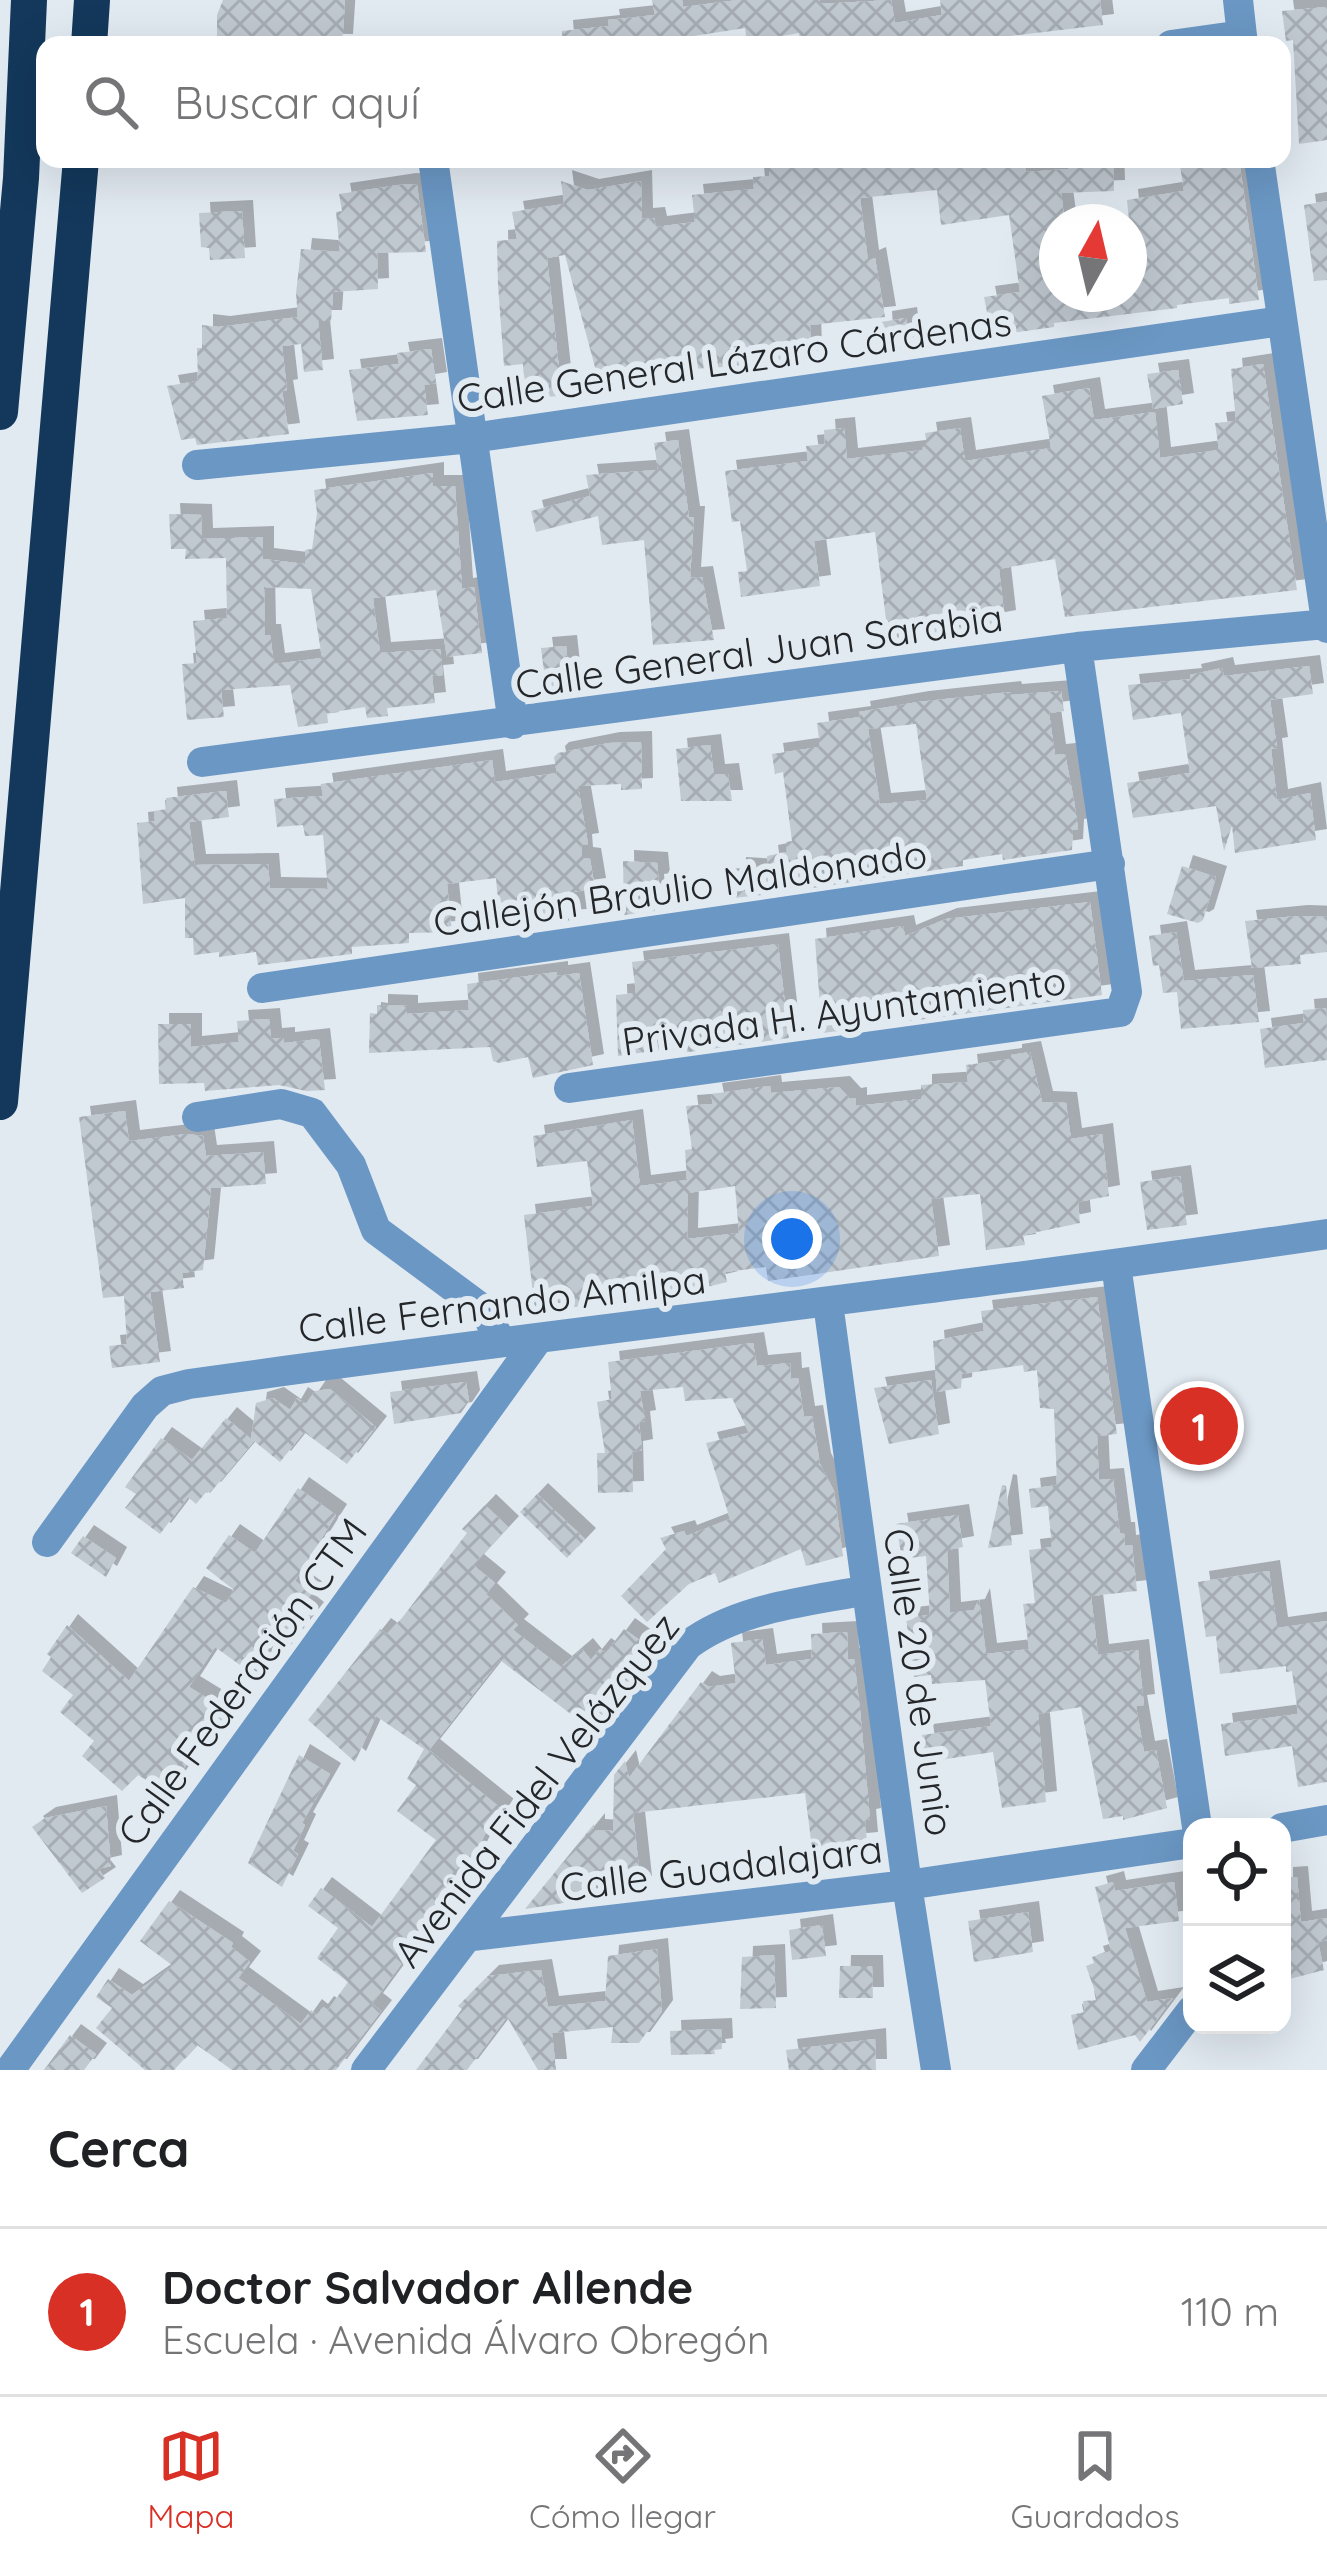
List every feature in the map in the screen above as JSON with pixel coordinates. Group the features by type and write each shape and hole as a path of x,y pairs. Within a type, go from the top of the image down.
{"highway":[{"path":"0,412 29,0"},
{"path":"90,36 92,0"},
{"path":"0,1102 79,168"},
{"path":"0,277 16,228"}],"street":[{"path":"1238,0 1242,36"},
{"path":"434,168 514,724"},
{"path":"1260,168 1327,626"},
{"name":"Calle General Lázaro Cárdenas","path":"197,465 472,438 1281,321"},
{"name":"Calle General Juan Sarabia","path":"202,762 1077,647 1327,626"},
{"path":"1077,647 1110,865"},
{"name":"Callejón Braulio Maldonado","path":"262,988 1110,865"},
{"name":"Privada H. Ayuntamiento","path":"568,1088 1120,1012 1126,1004 1110,865"},
{"path":"197,1117 281,1104 312,1113 351,1165 376,1230 484,1310 500,1340"},
{"name":"Calle Fernando Amilpa","path":"46,1542 145,1406 162,1391 189,1384 1327,1234"},
{"path":"1116,1265 1196,1818"},
{"name":"Calle 20 de Junio","path":"828,1303 907,1885 937,2070"},
{"name":"Calle Federación CTM","path":"10,2070 538,1339"},
{"name":"Avenida Fidel Velázquez","path":"366,2070 688,1645 739,1617 867,1590"},
{"path":"1291,1826 1327,1820"},
{"name":"Calle Guadalajara","path":"472,1936 907,1885 1183,1844"},
{"path":"1146,2070 1183,2022"}],"building":[{"path":"223,0 345,0 343,36 217,36"},
{"path":"652,0 682,0 683,7 738,0 820,0 820,4 891,0 895,23 942,15 940,0 1100,0 1103,25 1010,36 746,36 745,28 693,36 562,36 562,31 609,26 608,20 655,15"},
{"path":"1327,7 1327,140 1299,144 1293,40 1285,36 1282,11"},
{"path":"769,168 1025,168 1026,172 1113,168 1114,191 1061,193 1063,204 1039,204 1039,312 1144,312 996,335 984,297 1020,292 1009,215 941,225 937,190 860,198 868,261 875,258 885,317 810,325 811,361 693,369 692,361 639,373 638,366 596,371 565,255 547,258 562,396 525,398 523,364 504,366 498,285 497,241 517,239 512,212 564,204 561,181 588,190 641,181 642,219 654,218 656,227 695,222 692,195 754,189 753,177 769,176"},
{"path":"1180,168 1240,168 1259,300 1229,304 1229,298 1147,312 1147,204 1127,204 1127,200 1184,191"},
{"path":"417,185 426,252 377,253 378,289 333,292 331,321 318,321 323,370 304,372 301,344 282,346 289,434 197,445 195,438 181,440 167,386 198,381 202,325 298,317 301,249 340,252 339,194"},
{"path":"1327,201 1327,280 1314,281 1304,205"},
{"path":"242,211 245,258 210,260 209,248 201,247 199,213"},
{"path":"906,318 910,347 883,351 881,322"},
{"path":"431,349 436,383 424,385 428,415 357,421 349,370 399,364 397,353"},
{"path":"1263,364 1297,590 1065,617 1055,559 999,569 1005,621 889,643 875,532 814,541 820,586 741,597 738,572 747,571 740,521 732,522 725,471 808,461 806,446 825,444 824,430 844,428 847,459 923,450 925,433 960,428 965,461 1051,448 1042,396 1089,388 1094,420 1155,412 1160,458 1219,450 1215,423 1236,421 1231,369"},
{"path":"1178,370 1183,404 1153,409 1147,374"},
{"path":"678,440 689,517 694,517 690,578 702,577 714,640 653,645 644,540 602,545 598,516 536,532 531,511 590,496 586,475 658,470 654,443"},
{"path":"433,473 433,486 455,486 462,589 474,587 482,653 447,657 436,590 373,598 380,653 440,649 443,675 432,676 435,703 387,708 388,716 367,718 365,707 327,713 328,723 298,727 290,685 221,690 224,717 187,720 182,664 197,663 193,621 227,618 226,558 185,559 186,549 171,549 169,514 201,515 202,539 263,537 263,559 305,564 317,513 314,490","holes":["264,587 311,589 322,658 274,664 270,635 265,635"]},
{"path":"566,646 571,691 547,694 541,648"},
{"path":"1309,666 1313,694 1270,700 1277,748 1271,749 1277,800 1310,793 1316,840 1235,853 1232,826 1224,851 1216,806 1133,818 1127,783 1190,773 1181,713 1133,720 1128,685 1191,679 1190,675 1222,668 1224,676"},
{"path":"1061,691 1064,711 1049,713 1055,755 1065,754 1074,801 1078,829 1073,830 1072,850 1003,860 1002,854 963,860 963,866 812,888 811,880 771,886 772,894 733,898 735,868 769,870 767,856 787,852 786,842 792,841 783,772 775,774 772,754 820,747 817,723 860,717 859,712","holes":["916,724 927,800 880,804 868,729"]},
{"path":"641,742 642,789 621,790 621,784 578,786 588,844 581,845 582,858 590,859 595,889 573,892 576,920 544,922 543,911 499,914 496,878 447,884 452,932 409,933 409,943 352,947 352,954 258,965 256,952 194,955 193,938 185,938 185,898 143,904 137,823 155,821 154,811 167,809 166,798 226,791 229,817 189,822 195,865 268,864 270,888 328,889 323,835 305,836 303,825 277,827 274,799 323,796 321,784 492,760 495,782 557,773 554,757 558,753"},
{"path":"710,745 714,775 728,774 732,801 681,801 676,749"},
{"path":"623,861 657,863 655,911 624,915"},
{"path":"1182,866 1216,877 1198,923 1167,914"},
{"path":"1090,902 1102,995 910,1021 907,1003 854,1010 856,1029 822,1033 815,939 903,926 905,936 946,919"},
{"path":"1327,917 1327,952 1300,955 1301,964 1252,968 1245,921"},
{"path":"1176,932 1184,981 1253,975 1259,1022 1181,1029 1177,992 1163,993 1149,936"},
{"path":"778,944 789,1038 618,1056 616,995 636,993 632,962"},
{"path":"557,972 557,976 579,973 593,1065 533,1078 528,1057 499,1063 493,1061 490,1047 369,1053 370,1013 377,1014 377,1005 407,1006 407,1014 469,1010 467,984"},
{"path":"1326,1008 1327,1060 1265,1068 1260,1029 1304,1023 1303,1010"},
{"path":"269,1019 271,1039 284,1038 284,1043 319,1039 325,1090 279,1085 205,1091 204,1083 159,1084 158,1024 191,1024 191,1047 239,1042 237,1021"},
{"path":"1030,1052 1042,1102 1066,1103 1071,1139 1102,1134 1109,1196 1078,1202 1080,1223 1023,1235 1025,1245 986,1250 980,1194 931,1199 939,1256 768,1281 766,1267 725,1272 727,1282 679,1294 535,1312 524,1215 593,1206 587,1161 537,1167 533,1136 632,1120 640,1186 687,1180 685,1150 692,1149 686,1106 713,1104 711,1094 770,1086 771,1093 839,1087 850,1099 856,1098 856,1106 921,1099 921,1085 968,1082 966,1065 1011,1059 1011,1055","holes":["735,1186 739,1233 687,1239 688,1193"]},
{"path":"125,1111 129,1141 187,1134 203,1136 206,1156 263,1152 266,1184 211,1188 203,1270 182,1273 184,1288 150,1292 160,1362 112,1368 109,1346 127,1344 124,1296 103,1298 79,1117"},
{"path":"1180,1176 1187,1225 1147,1230 1140,1182"},
{"path":"1097,1297 1117,1434 1097,1436 1099,1480 1113,1479 1120,1533 1124,1533 1125,1546 1132,1545 1137,1591 1091,1596 1098,1655 1138,1650 1144,1705 1136,1706 1144,1752 1156,1750 1167,1808 1123,1820 1123,1816 1103,1819 1081,1707 1038,1714 1046,1802 1002,1808 993,1752 926,1762 922,1735 991,1726 985,1680 932,1684 931,1675 914,1677 906,1618 930,1615 926,1556 902,1559 896,1524 958,1515 963,1547 947,1550 950,1613 974,1610 979,1599 986,1654 1029,1649 1023,1604 1035,1603 1029,1550 1052,1547 1048,1506 1031,1508 1029,1489 1057,1485 1054,1409 1040,1408 1037,1370 1024,1372 1023,1365 962,1374 961,1388 937,1392 933,1341 984,1331 981,1311"},
{"path":"753,1343 757,1366 790,1363 791,1379 798,1378 804,1417 812,1416 820,1464 834,1491 843,1556 806,1566 801,1549 719,1583 715,1573 689,1584 647,1622 621,1596 666,1549 660,1538 684,1531 686,1536 730,1519 706,1443 749,1433 732,1398 685,1401 683,1387 640,1391 645,1421 639,1422 642,1450 632,1452 633,1492 598,1493 597,1453 605,1453 597,1402 612,1399 608,1362"},
{"path":"931,1380 939,1434 889,1444 874,1388"},
{"path":"466,1382 469,1401 461,1413 394,1424 390,1392"},
{"path":"330,1389 376,1427 347,1464 304,1432 280,1462 254,1441 210,1493 196,1504 188,1497 160,1534 125,1508 136,1494 125,1487 161,1438 192,1460 226,1418 251,1439 256,1403 273,1398 290,1410 297,1398 306,1404 315,1391"},
{"path":"1002,1485 1006,1486 1012,1545 988,1548"},
{"path":"298,1488 336,1515 295,1581 312,1593 303,1605 313,1613 261,1680 215,1647 189,1687 228,1711 214,1733 209,1731 167,1793 138,1775 122,1791 82,1756 94,1741 60,1712 73,1695 42,1671 51,1657 47,1654 67,1625 129,1681 193,1587 226,1603 234,1590 206,1568 229,1535 255,1553"},
{"path":"537,1494 585,1539 567,1558 520,1512"},
{"path":"485,1505 508,1527 473,1565 495,1583 486,1594 518,1625 513,1630 561,1667 582,1649 591,1660 600,1649 606,1653 624,1629 652,1649 593,1731 500,1660 429,1750 503,1810 488,1828 468,1869 418,1929 424,1933 372,2004 381,2011 336,2070 232,2070 197,2045 174,2070 145,2070 96,2028 112,2008 96,1997 108,1979 132,1995 173,1966 140,1941 169,1901 233,1943 231,1947 250,1962 238,1978 301,2024 311,2010 317,2015 323,2007 328,2010 348,1982 317,1958 338,1928 308,1906 321,1888 372,1927 436,1840 397,1811 416,1785 407,1779 424,1749 376,1716 355,1762 308,1720 380,1629 387,1634 402,1618 467,1533 462,1529"},
{"path":"83,1536 116,1558 106,1577 71,1553"},
{"path":"1269,1571 1277,1628 1327,1621 1327,1782 1298,1787 1292,1746 1225,1756 1221,1724 1298,1714 1292,1671 1286,1672 1286,1666 1220,1674 1216,1636 1206,1637 1198,1582"},
{"path":"847,1632 860,1710 870,1819 865,1820 867,1843 812,1848 805,1793 633,1813 641,1887 623,1887 594,1868 595,1898 525,1909 594,1824 594,1830 613,1831 614,1775 625,1761 629,1778 701,1682 709,1687 736,1683 731,1643 762,1639 766,1665 812,1659 811,1634"},
{"path":"299,1755 330,1774 302,1823 293,1851 298,1854 282,1887 248,1863"},
{"path":"106,1806 111,1866 98,1869 105,1878 82,1893 32,1827 45,1818"},
{"path":"1291,1877 1297,1877 1301,1922 1327,1918 1327,1940 1318,1942 1324,1970 1291,1979 1291,1926"},
{"path":"1113,1882 1115,1891 1174,1882 1179,1921 1125,1928 1147,2002 1173,1998 1140,2042 1135,2035 1078,2050 1071,2015 1085,2012 1083,2001 1098,2000 1086,1966 1094,1963 1092,1957 1111,1951 1095,1887"},
{"path":"1028,1912 1033,1952 974,1962 968,1921"},
{"path":"822,1925 826,1956 792,1960 789,1930"},
{"path":"657,1949 662,2011 639,2043 611,2043 613,2027 552,2033 556,2070 538,2070 507,2017 467,2070 416,2070 462,2009 458,2006 488,1976 541,1970 548,2007 605,2001 608,1956"},
{"path":"774,1955 776,2008 740,2009 742,1957"},
{"path":"840,1966 872,1966 873,1998 839,1998"},
{"path":"721,2029 722,2049 714,2050 715,2054 671,2055 670,2031"},
{"path":"70,2035 96,2054 84,2070 44,2070"},
{"path":"875,2039 876,2070 789,2070 786,2050"}],"place":[{"name":"Doctor Salvador Allende","path":"1199,1426"}]}
